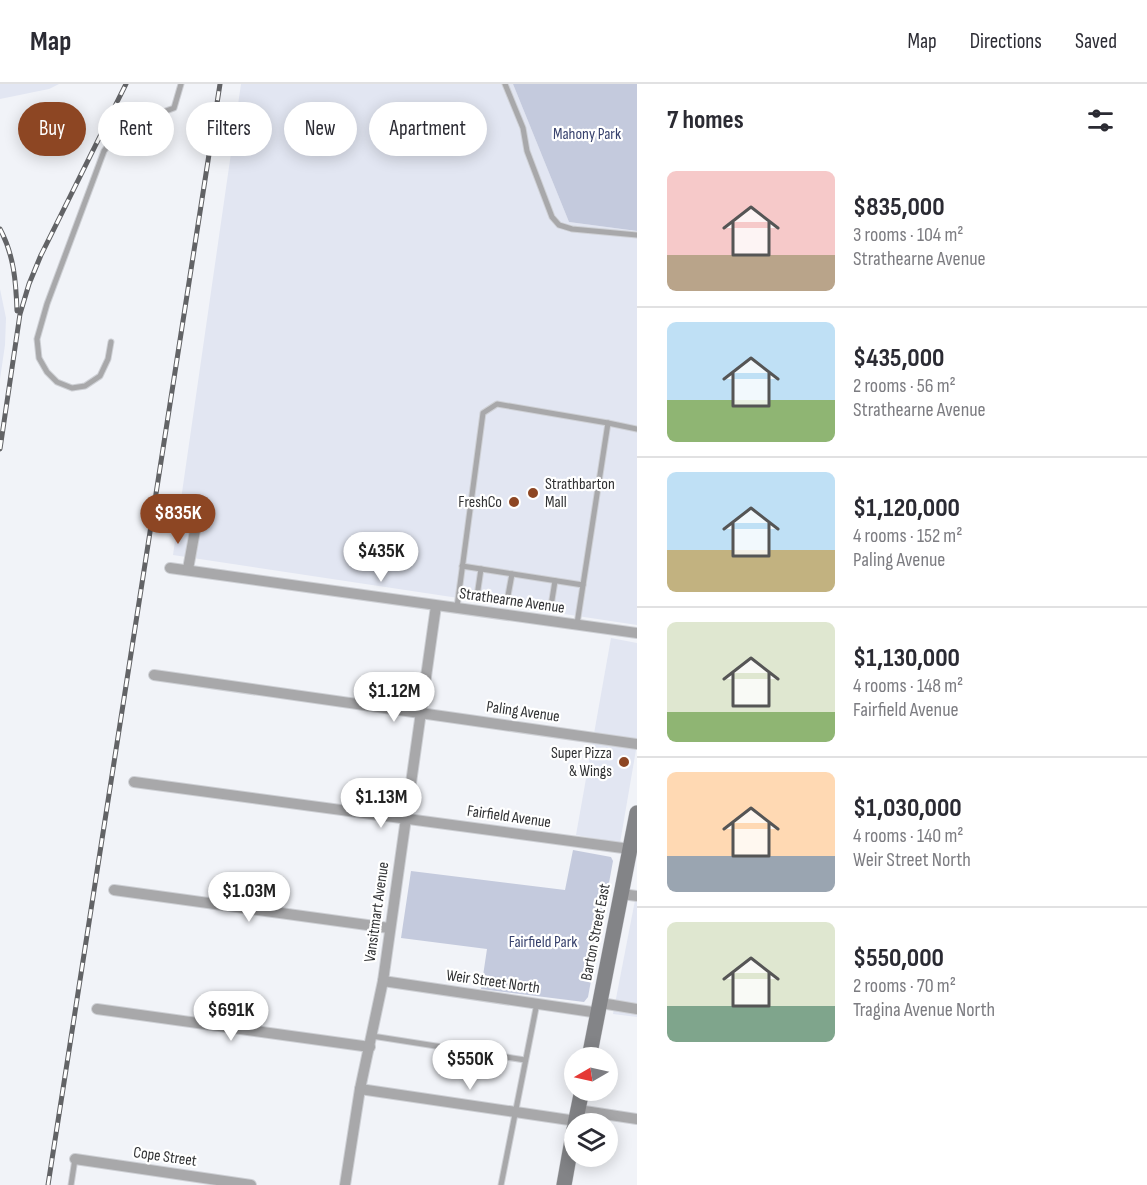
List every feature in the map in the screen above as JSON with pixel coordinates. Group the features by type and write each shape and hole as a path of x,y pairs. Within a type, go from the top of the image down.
{"main road":[{"name":"Barton Street East","path":"591,1047 629,895 630,849 637,813"},
{"path":"564,1185 567,1167"}],"street":[{"path":"188,569 196,525"},
{"name":"Strathearne Avenue","path":"170,568 637,633"},
{"name":"Vansitmart Avenue","path":"345,1185 360,1089 383,981 436,606"},
{"name":"Paling Avenue","path":"154,675 637,744"},
{"name":"Fairfield Avenue","path":"134,782 630,849"},
{"path":"114,890 389,928"},
{"name":"Weir Street North","path":"383,981 537,1004 637,1009"},
{"path":"97,1010 371,1042"},
{"path":"360,1089 564,1119"},
{"path":"618,1120 637,1119"},
{"name":"Cope Street","path":"75,1159 251,1185"}],"lane":[{"path":"111,342 108,359 100,376 85,386 72,387 57,382 46,372 39,358 37,339 47,304 104,151 122,127 174,108 181,84"},
{"path":"505,84 523,128 526,151 552,217 559,225 572,229 637,235"},
{"path":"456,609 483,413 497,404 637,429"},
{"path":"577,626 608,423"},
{"path":"462,566 583,585"},
{"path":"477,596 481,569"},
{"path":"507,601 512,574"},
{"path":"551,606 555,581"},
{"path":"501,1185 537,1004"},
{"path":"371,1042 525,1060"},
{"path":"71,1185 75,1159"}],"shaded area":[{"path":"0,84 59,84 49,89 0,99"},
{"path":"241,84 513,84 569,222 637,231 637,625 173,555 231,156 272,156 272,102 238,102"},
{"path":"0,289 6,318 0,379"},
{"path":"611,638 637,643 637,744 620,843 576,835"},
{"path":"637,890 637,1017 613,1014"}],"green space":[{"name":"Mahony Park","path":"513,84 637,84 637,231 569,222"},
{"name":"Fairfield Park","path":"573,850 611,857 613,861 588,997 584,1002 481,989 487,949 401,938 411,871 565,890"}],"railway":[{"path":"0,449 20,314 29,284 41,255 126,84"},
{"path":"48,1185 220,84"},
{"path":"0,229 13,269 17,311"}],"place":[{"name":"Strathbarton Mall","path":"533,493"},
{"name":"FreshCo","path":"514,502"},
{"name":"Super Pizza & Wings","path":"624,762"}]}
